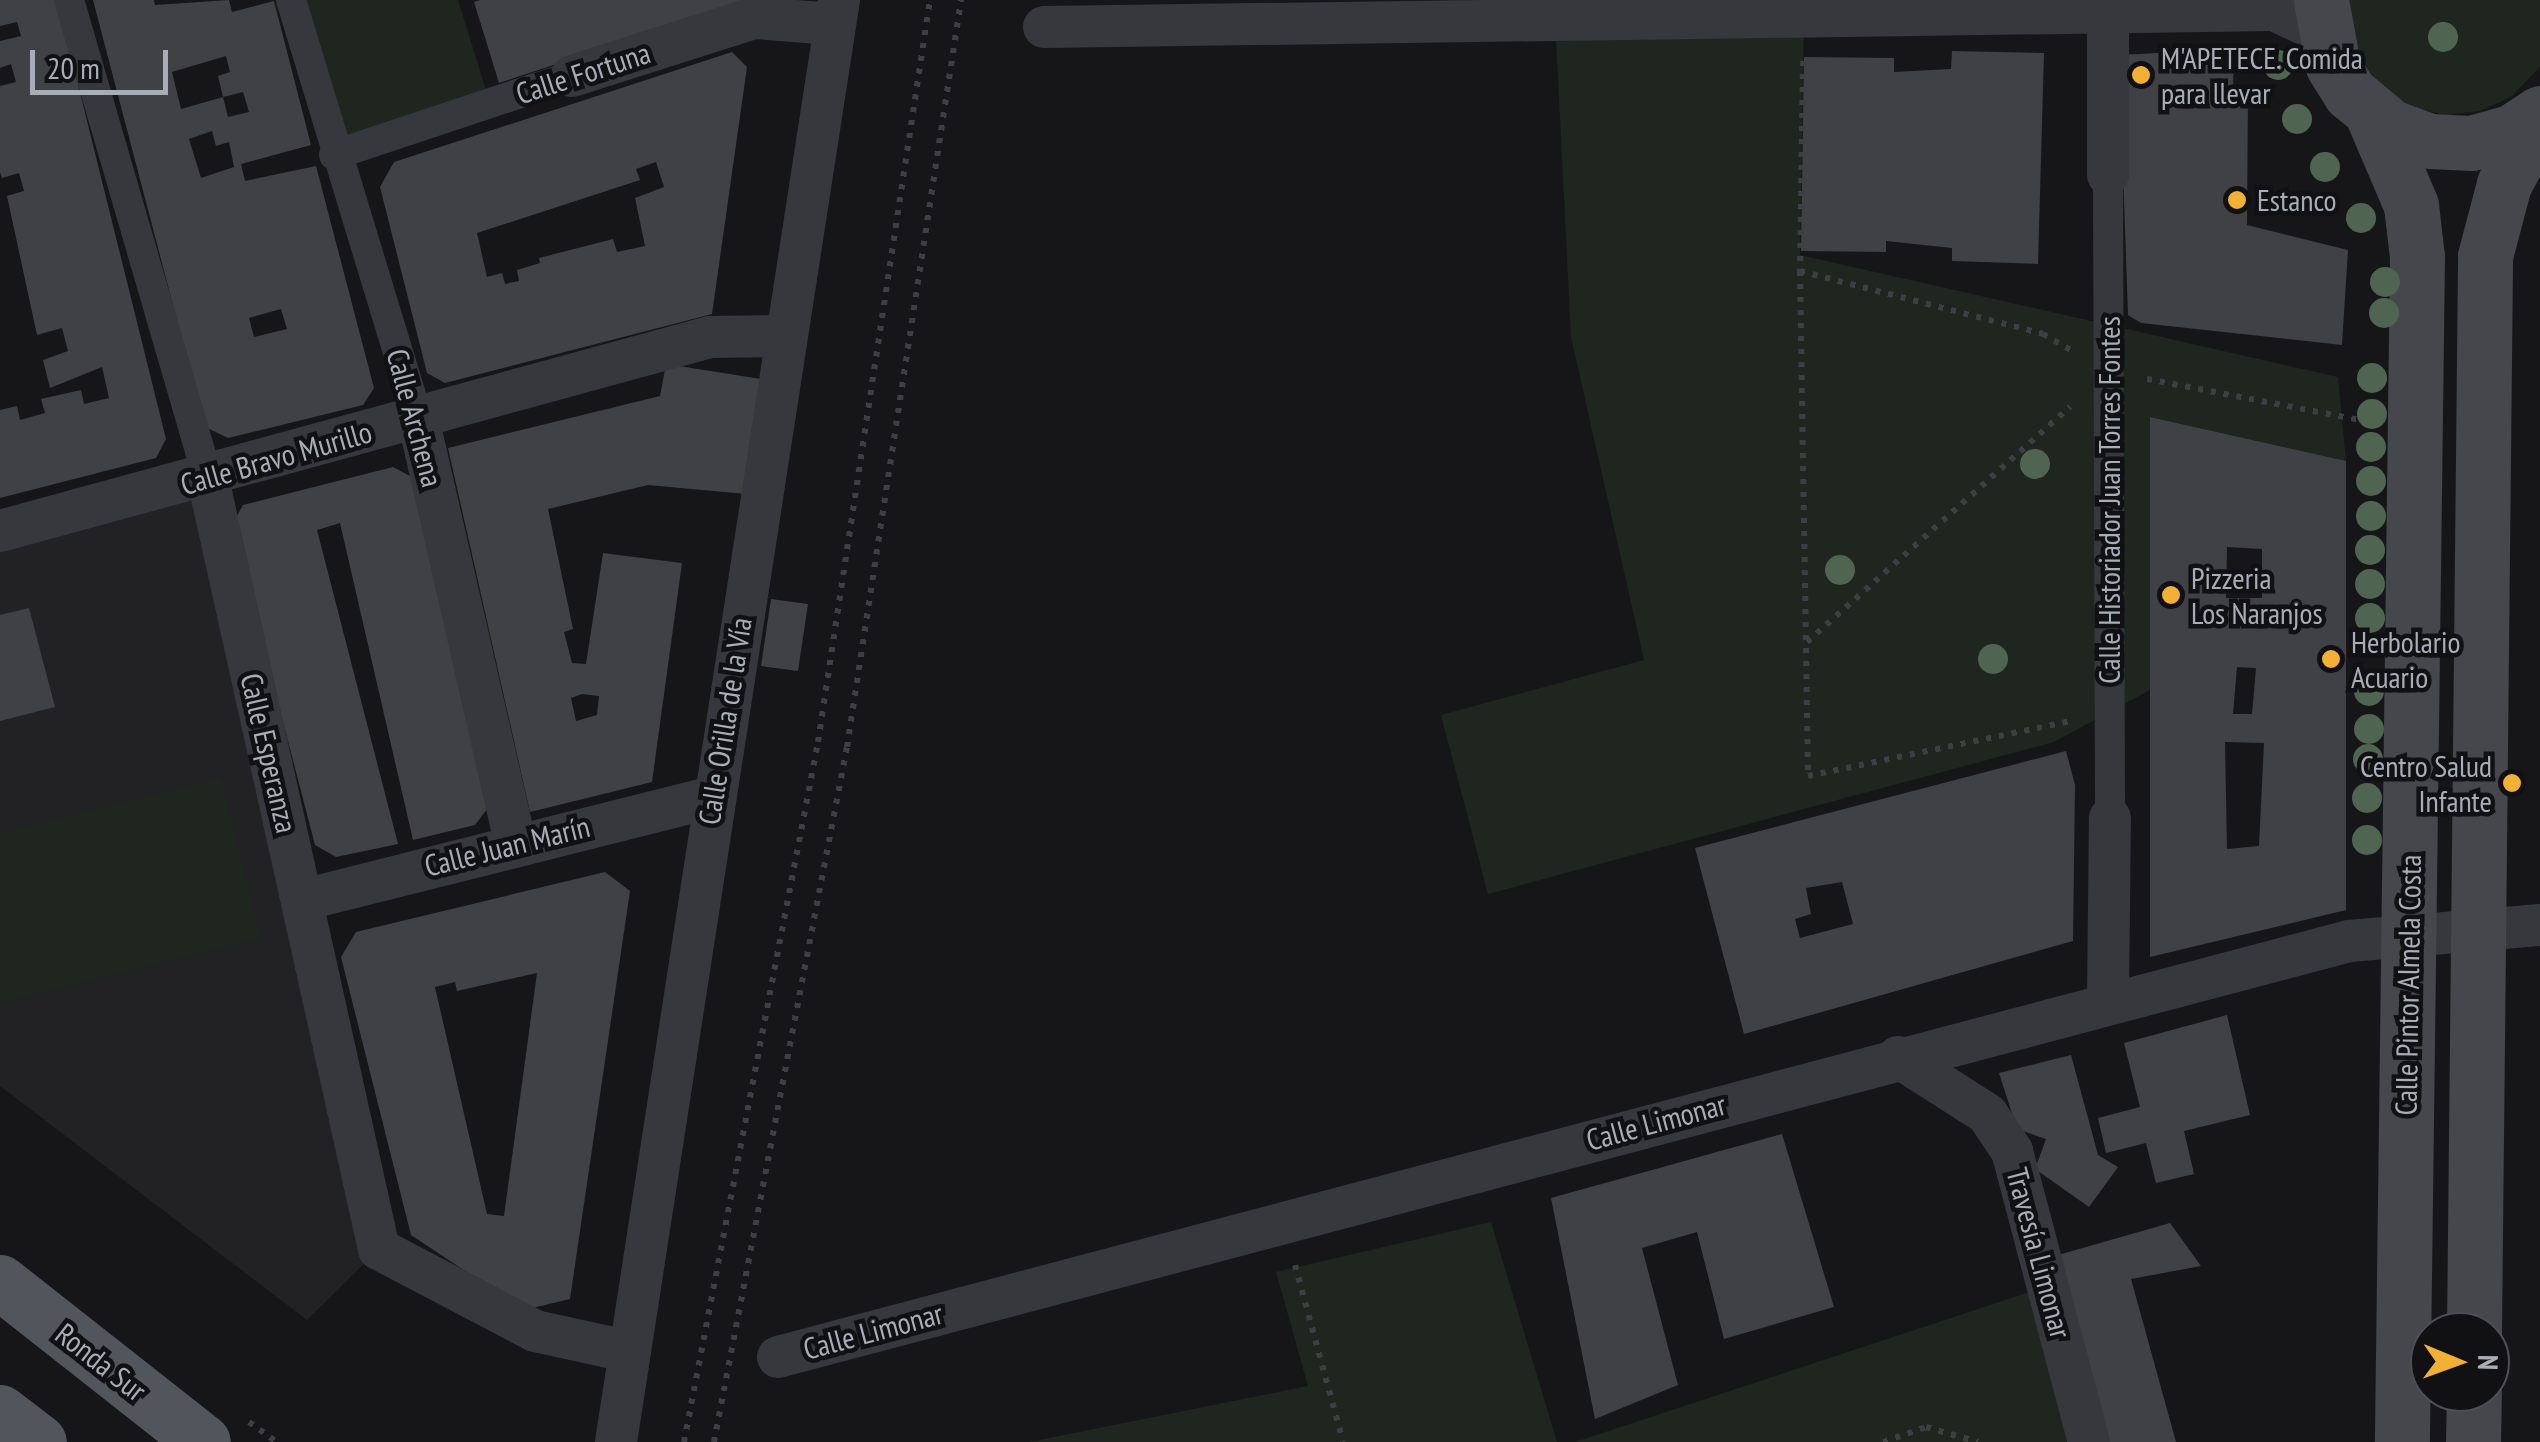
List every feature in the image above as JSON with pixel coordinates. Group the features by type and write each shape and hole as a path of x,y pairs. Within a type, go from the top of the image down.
{"main road":[{"path":"2305,11 2333,66 2373,116 2410,136 2451,144 2492,139 2540,115"},
{"path":"2474,1312 2485,256 2504,184 2540,115"},
{"name":"Calle Pintor Almela Costa","path":"2373,116 2404,179 2416,244 2402,1442"},
{"name":"Ronda Sur","path":"0,1282 202,1442"},
{"path":"0,1412 39,1442"},
{"path":"2473,1442 2474,1412"}],"street":[{"name":"Calle Esperanza","path":"69,0 208,479 378,1248 535,1330 627,1351"},
{"name":"Calle Archena","path":"291,0 334,155 418,418 515,842"},
{"path":"1044,27 1804,17 2108,6 2305,11"},
{"name":"Calle Historiador Juan Torres Fontes","path":"2108,6 2108,1001"},
{"name":"Calle Fortuna","path":"334,155 754,18 837,12"},
{"name":"Calle Orilla de la Vía","path":"616,1442 712,797 837,12"},
{"name":"Calle Bravo Murillo","path":"0,531 208,479 710,337 786,336"},
{"name":"Calle Juan Marín","path":"303,900 515,842 712,797"},
{"name":"Calle Limonar","path":"778,1357 2108,1001 2349,941 2540,925"},
{"name":"Travesía Limonar","path":"1898,1057 1987,1114 2012,1151 2090,1442"}],"path":[{"path":"684,1442 818,742 930,0"},
{"path":"714,1442 847,747 961,0"},
{"path":"1804,17 1800,272 1808,776 2110,713"},
{"path":"1806,643 2108,372"},
{"path":"1284,1221 1343,1442"},
{"path":"1883,1442 1926,1427 1978,1442"}],"shaded area":[{"path":"291,0 458,0 490,103 334,155"},
{"path":"2348,0 2540,0 2540,67 2511,97 2480,111 2445,115 2412,107 2382,88 2360,61"},
{"path":"1804,17 1800,255 2338,377 2346,461 2150,417 2150,690 2054,742 1488,894 1441,715 1644,660 1571,337 1555,19"},
{"path":"208,479 379,1249 307,1320 0,1086 0,531"},
{"path":"221,778 261,938 0,1003 0,833"},
{"path":"1491,1222 1557,1442 1029,1442 1308,1386 1276,1272"},
{"path":"2048,1286 2089,1442 1575,1442"}],"building":[{"path":"0,0 57,0 166,439 156,458 0,498 0,410 17,406 20,420 45,413 41,399 81,390 84,404 109,398 102,367 50,388 43,360 68,351 62,328 37,335 7,196 24,191 19,173 2,178 0,172 0,86 16,82 11,64 0,68 0,41 21,36 17,22 0,26"},
{"path":"93,0 154,0 155,5 229,0 232,12 274,1 311,145 241,164 245,181 316,166 374,388 363,405 228,438 205,427","holes":["226,56 230,72 218,76 223,97 181,109 172,72","243,92 249,112 228,117 223,97","212,131 216,146 229,142 234,167 201,178 189,139","281,309 287,329 254,337 249,318"]},
{"path":"480,0 749,0 499,83 474,2"},
{"path":"2234,49 2233,91 2248,92 2247,225 2348,250 2342,345 2141,323 2128,315 2119,55"},
{"path":"1952,51 2044,53 2038,264 1952,261 1952,248 1886,241 1886,252 1801,251 1804,57 1894,58 1894,72 1951,69"},
{"path":"732,52 747,67 712,314 445,383 427,373 380,187 394,162","holes":["656,162 664,187 635,198 645,246 617,252 613,239 539,258 540,263 517,270 519,281 505,284 502,273 487,277 477,233 640,180 636,169"]},
{"path":"666,364 761,379 746,494 648,485 548,509 573,629 564,632 572,663 586,664 603,553 682,563 652,782 530,812 448,448 660,396","holes":["582,694 599,696 597,715 576,721 571,698"]},
{"path":"2150,417 2346,461 2346,910 2150,957","holes":["2227,547 2262,549 2262,598 2226,598","2237,667 2256,668 2252,714 2233,714","2225,742 2264,743 2259,846 2227,849"]},
{"path":"393,467 412,477 490,805 475,825 413,840 340,523 317,530 398,844 336,857 315,845 232,525 243,505"},
{"path":"771,599 808,604 798,671 761,666"},
{"path":"29,608 55,707 0,721 0,615"},
{"path":"2066,751 2075,785 2073,941 1744,1034 1695,848","holes":["1842,882 1853,924 1800,938 1795,919 1811,914 1806,888"]},
{"path":"605,872 630,891 570,1299 524,1310 411,1235 341,957 356,932","holes":["537,973 504,1216 487,1214 435,987 455,982 457,991"]},
{"path":"2227,1015 2250,1115 2184,1131 2194,1174 2156,1183 2146,1143 2106,1153 2098,1118 2140,1107 2124,1043"},
{"path":"2071,1055 2098,1155 2118,1167 2089,1207 2035,1169 2046,1139 2017,1129 1999,1073"},
{"path":"1782,1134 1834,1307 1724,1339 1697,1232 1642,1248 1678,1385 1595,1419 1551,1198"},
{"path":"2170,1223 2201,1266 2131,1279 2176,1442 2106,1442 2058,1255"}],"place":[{"name":"M'APETECE. Comida para llevar","path":"2141,75"},
{"name":"Estanco","path":"2237,200"},
{"name":"Pizzeria Los Naranjos","path":"2171,595"},
{"name":"Herbolario Acuario","path":"2331,659"},
{"name":"Centro Salud Infante","path":"2512,783"}]}
